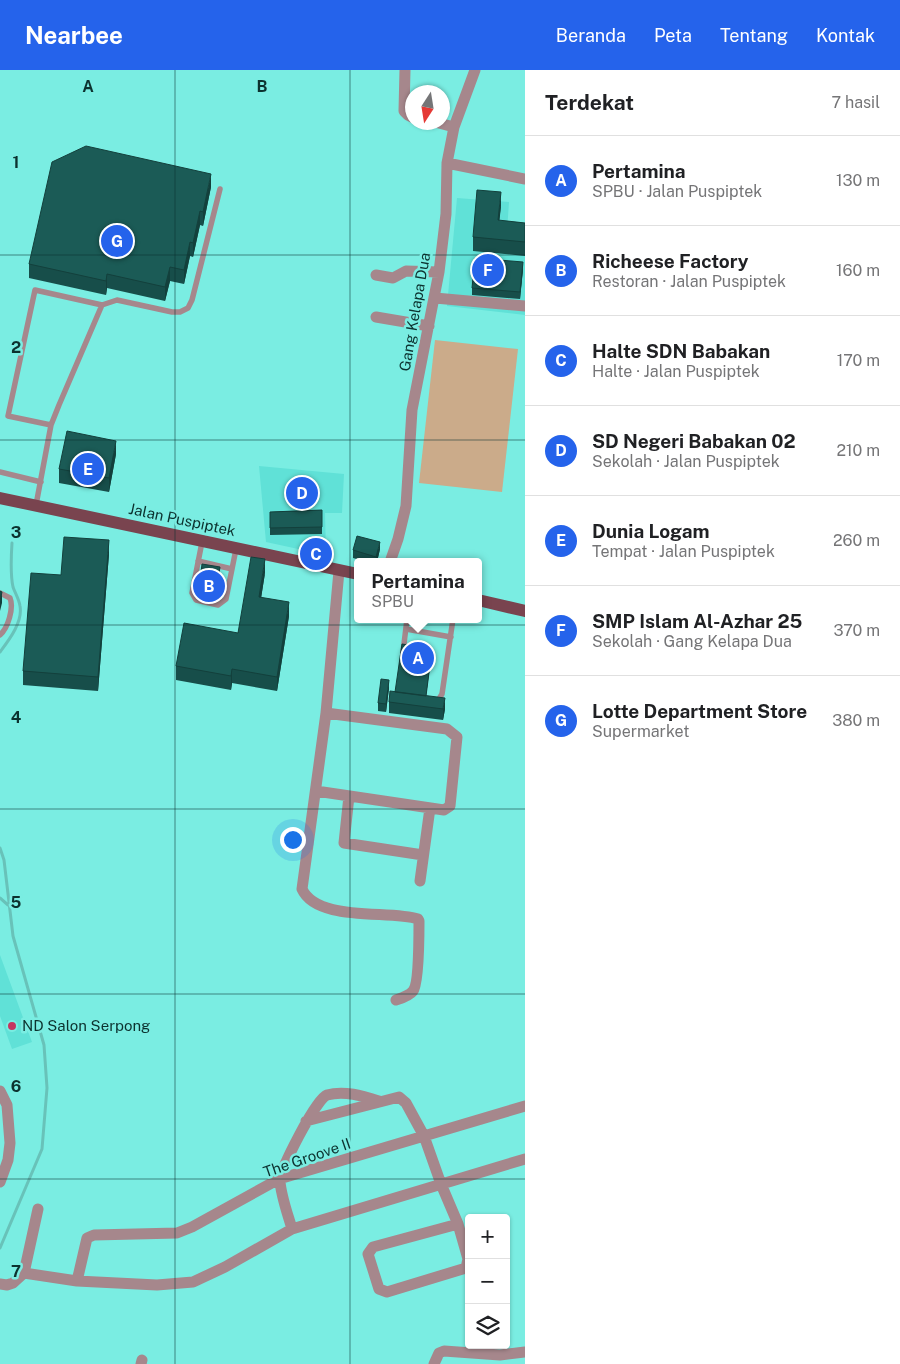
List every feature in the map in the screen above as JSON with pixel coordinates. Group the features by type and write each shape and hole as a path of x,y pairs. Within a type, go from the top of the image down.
{"main road":[{"name":"Jalan Puspiptek","path":"1,502 36,506 354,573"},
{"path":"482,601 525,611"}],"street":[{"path":"405,70 405,112"},
{"name":"Gang Kelapa Dua","path":"391,558 406,506 412,410 439,272 446,214 447,163 454,127 475,70"},
{"path":"450,126 454,127"},
{"path":"447,163 525,179"},
{"path":"376,275 392,278 406,271 439,272"},
{"path":"435,298 525,306"},
{"path":"376,317 429,326"},
{"path":"339,571 326,713 302,886 303,892 313,902 320,905 352,913 415,918 419,921 415,988 406,996 396,1000"},
{"path":"316,791 444,810 450,806 456,735 447,729 326,713"},
{"path":"349,796 344,843 424,855"},
{"path":"420,881 430,808"},
{"path":"0,1091 4,1105 9,1153 0,1182"},
{"path":"292,1229 279,1179 306,1121 316,1106 325,1096 342,1093 381,1101"},
{"path":"306,1121 395,1097 403,1099 424,1136 458,1224 468,1259 466,1268 387,1292 379,1289 368,1254 374,1247 458,1224"},
{"name":"The Groove II","path":"77,1281 87,1238 94,1234 177,1232 192,1227 279,1179 525,1106"},
{"path":"24,1273 77,1281 158,1285 194,1282 225,1267 292,1229 525,1159"},
{"path":"1,1285 13,1283 24,1273 38,1209"},
{"path":"434,1364 439,1353 444,1351 500,1355 525,1352"}],"lane":[{"path":"51,425 8,416 35,290 102,305 117,300 172,312 180,312 188,308 192,300 220,188"},
{"path":"36,506 51,425 102,305"},
{"path":"0,472 40,482"},
{"path":"202,541 192,593 196,600 218,605 223,603 227,596 236,549"},
{"path":"198,561 232,569"},
{"path":"0,593 10,598 12,608 4,632 0,635"},
{"path":"402,656 407,623"},
{"path":"431,704 438,702 442,694 453,623"},
{"path":"406,629 451,637"}],"shaded area":[{"path":"457,198 509,202 507,231 525,233 525,315 447,306"},
{"path":"435,340 518,349 502,492 419,483"},
{"path":"259,466 344,474 342,513 325,513 326,555 266,542"},
{"path":"0,955 32,1042 12,1049 0,1016"}],"building":[{"path":"86,146 211,174 203,212 200,211 193,243 190,242 184,270 170,267 165,287 107,274 106,281 29,264 52,162"},
{"path":"477,190 501,192 498,220 525,223 525,242 473,237"},
{"path":"475,258 523,262 520,292 472,288"},
{"path":"67,431 116,441 109,478 59,469"},
{"path":"322,510 322,527 270,528 270,512"},
{"path":"357,536 380,542 376,557 353,550"},
{"path":"64,537 109,540 98,677 23,671 31,573 61,575"},
{"path":"251,557 265,559 259,597 289,602 277,677 232,669 231,676 176,666 184,623 238,633"},
{"path":"202,564 220,567 216,593 199,590"},
{"path":"402,644 432,649 426,696 395,692"},
{"path":"381,679 389,680 386,704 378,703"},
{"path":"390,691 445,698 443,709 389,702"}],"waterway":[{"path":"0,652 14,630 20,612 12,582 12,543"},
{"path":"0,848 4,860 13,936 44,1045 47,1088 42,1149 0,1248"},
{"path":"0,898 8,905"}],"place":[{"name":"Lotte Department Store","path":"117,241"},
{"name":"SMP Islam Al-Azhar 25","path":"488,270"},
{"name":"Dunia Logam","path":"88,469"},
{"name":"SD Negeri Babakan 02","path":"302,493"},
{"name":"Halte SDN Babakan","path":"316,554"},
{"name":"Richeese Factory","path":"209,586"},
{"name":"Pertamina","path":"418,658"},
{"name":"ND Salon Serpong","path":"12,1026"}]}
